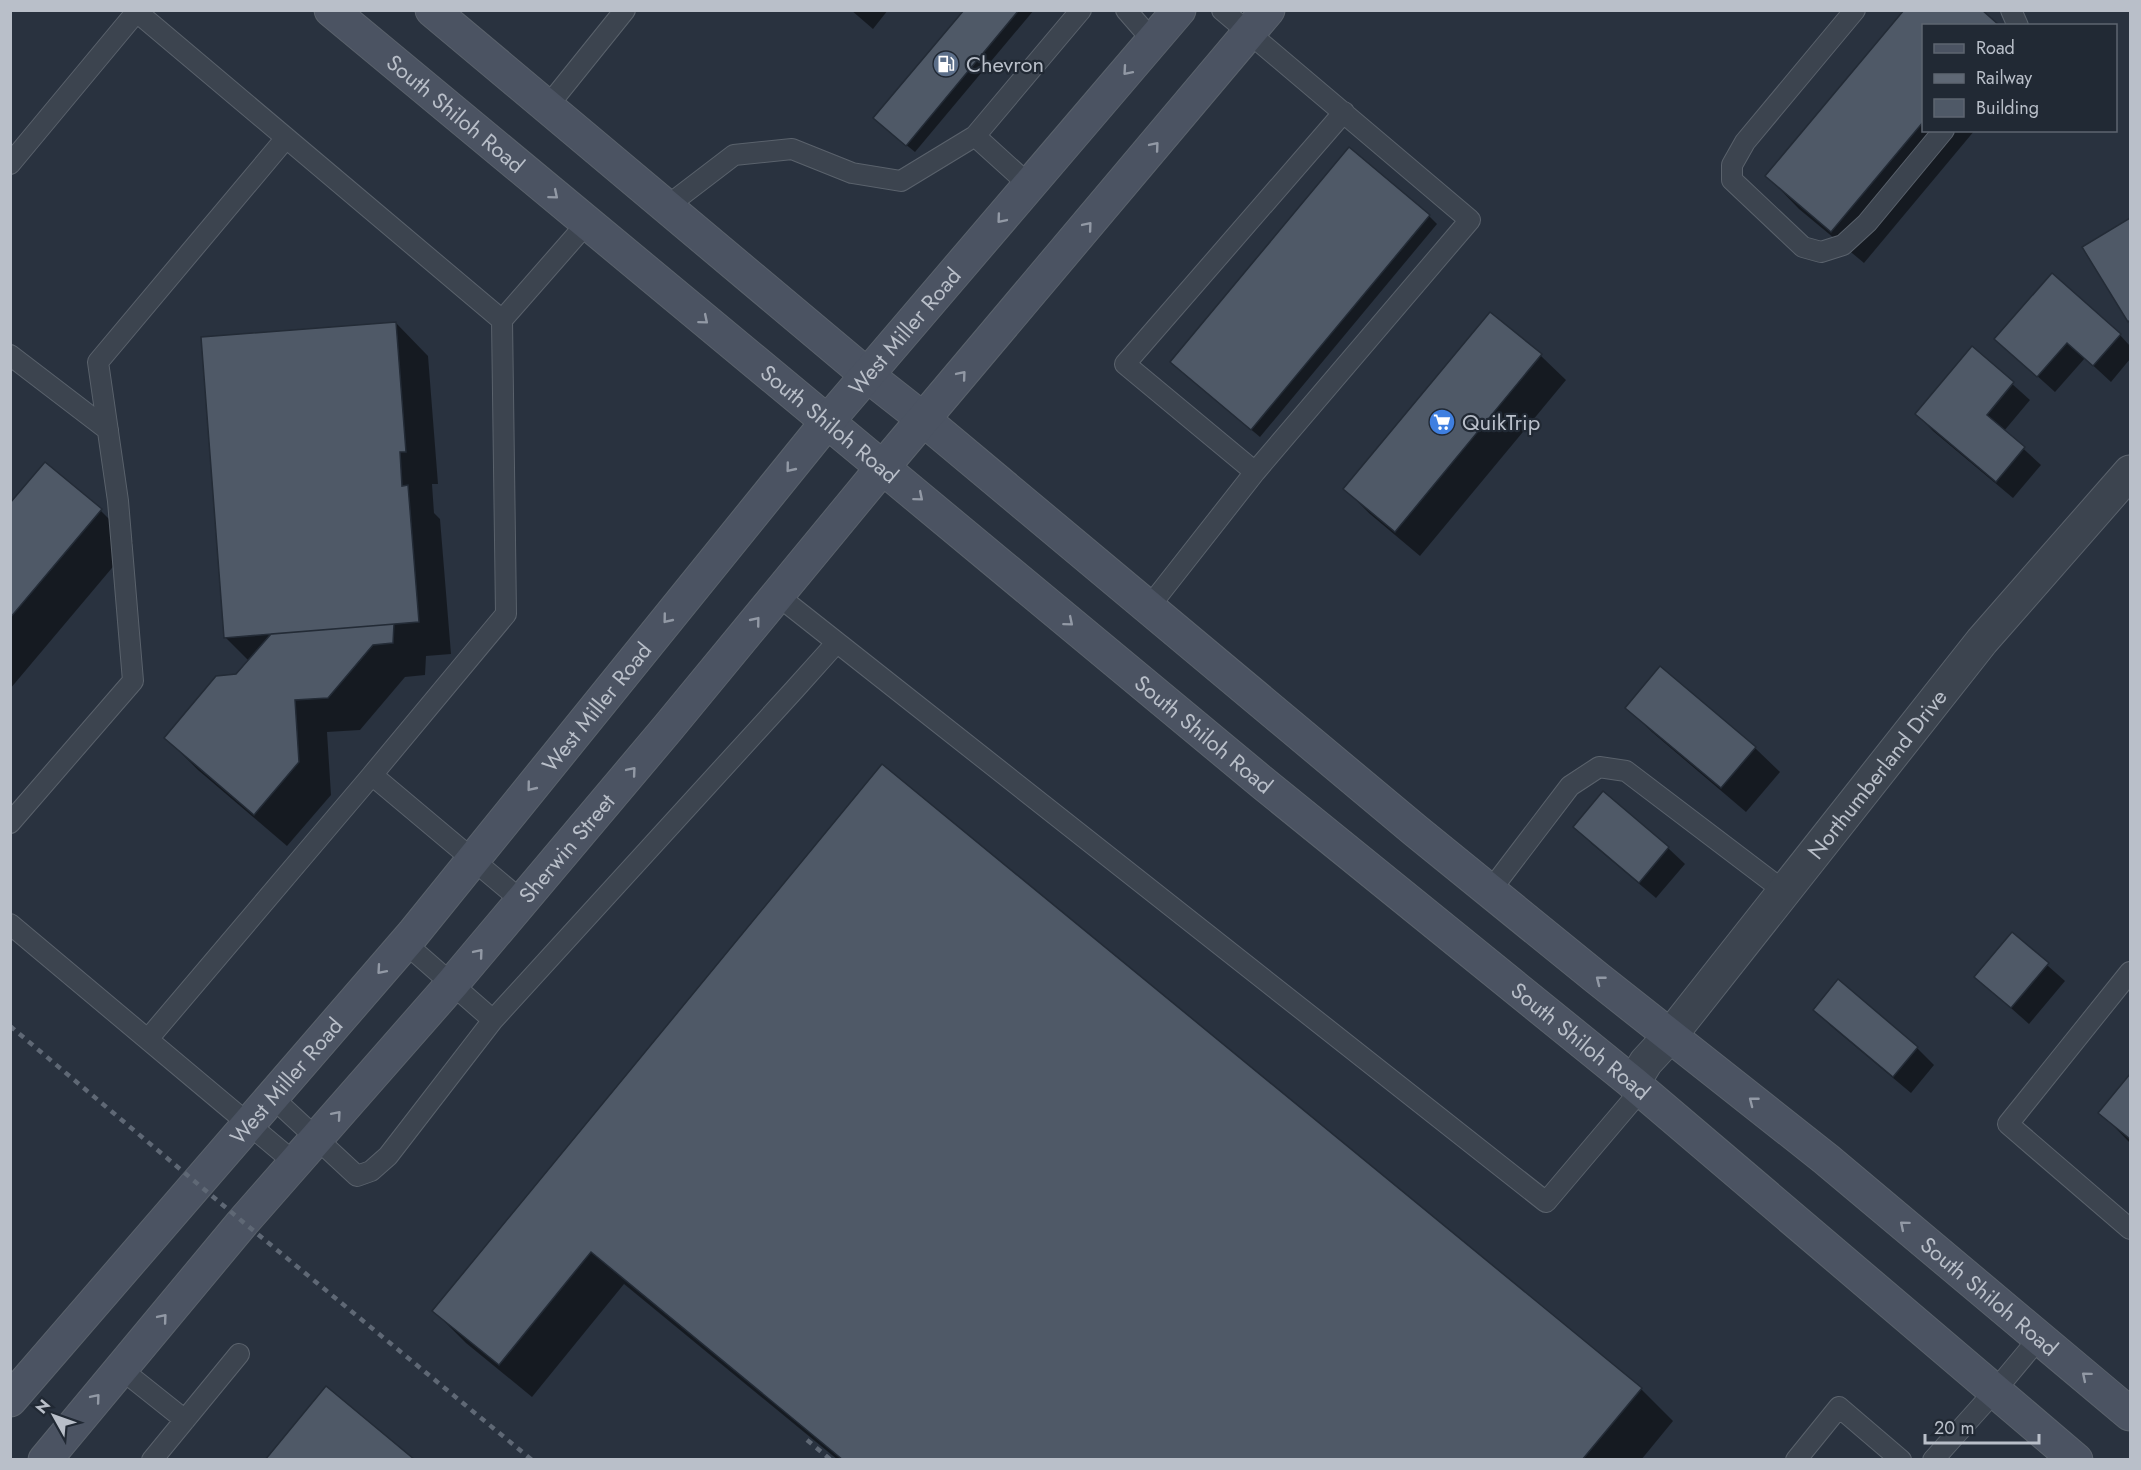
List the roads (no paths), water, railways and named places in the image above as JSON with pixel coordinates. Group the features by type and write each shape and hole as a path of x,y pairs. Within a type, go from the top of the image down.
{"main road":[{"name":"South Shiloh Road","path":"331,10 1264,784 1637,1087 2076,1460"},
{"name":"South Shiloh Road","path":"432,10 867,375 923,419 1490,891 1826,1159 2130,1414"},
{"name":"West Miller Road","path":"10,1400 405,943 827,423 1179,10"},
{"path":"883,467 1259,22"},
{"name":"Sherwin Street","path":"121,1369 243,1222 452,984 883,467"},
{"path":"45,1460 121,1369"}],"street":[{"name":"Northumberland Drive","path":"1637,1087 1646,1062 1670,1036 1982,641 2130,472"}],"lane":[{"path":"547,106 625,10"},
{"path":"666,207 734,155 792,149 852,173 901,182 975,136 1081,10"},
{"path":"1126,10 1153,41"},
{"path":"1149,607 1255,472 1470,220 1344,112 1259,22 1222,10"},
{"path":"1855,10 1745,142 1732,165 1732,180 1803,247 1821,252 1843,245 1867,223 1942,132"},
{"path":"2011,10 2017,24"},
{"path":"10,164 138,11 502,320"},
{"path":"1255,472 1125,364 1344,112"},
{"path":"975,136 1029,185"},
{"path":"10,823 133,681 118,501 98,362 286,138"},
{"path":"148,1039 506,614 502,320 586,223"},
{"path":"10,355 108,430"},
{"path":"777,595 1546,1202 1637,1087"},
{"path":"10,924 249,1123 357,1176 371,1171 388,1156 493,1020 795,689 830,650 835,641"},
{"path":"1490,891 1570,786 1599,767 1626,771 1784,891"},
{"path":"372,775 522,901"},
{"path":"405,943 493,1020"},
{"path":"2130,972 2008,1124 2130,1229"},
{"path":"272,1097 305,1151"},
{"path":"1933,1460 2039,1338"},
{"path":"152,1460 239,1354"},
{"path":"121,1369 185,1420"},
{"path":"1796,1460 1839,1407 1901,1460"}],"railway":[{"path":"10,1026 532,1460"},
{"path":"807,1440 831,1460"}],"place":[{"name":"Chevron","path":"946,64"},
{"name":"QuikTrip","path":"1442,422"}]}
